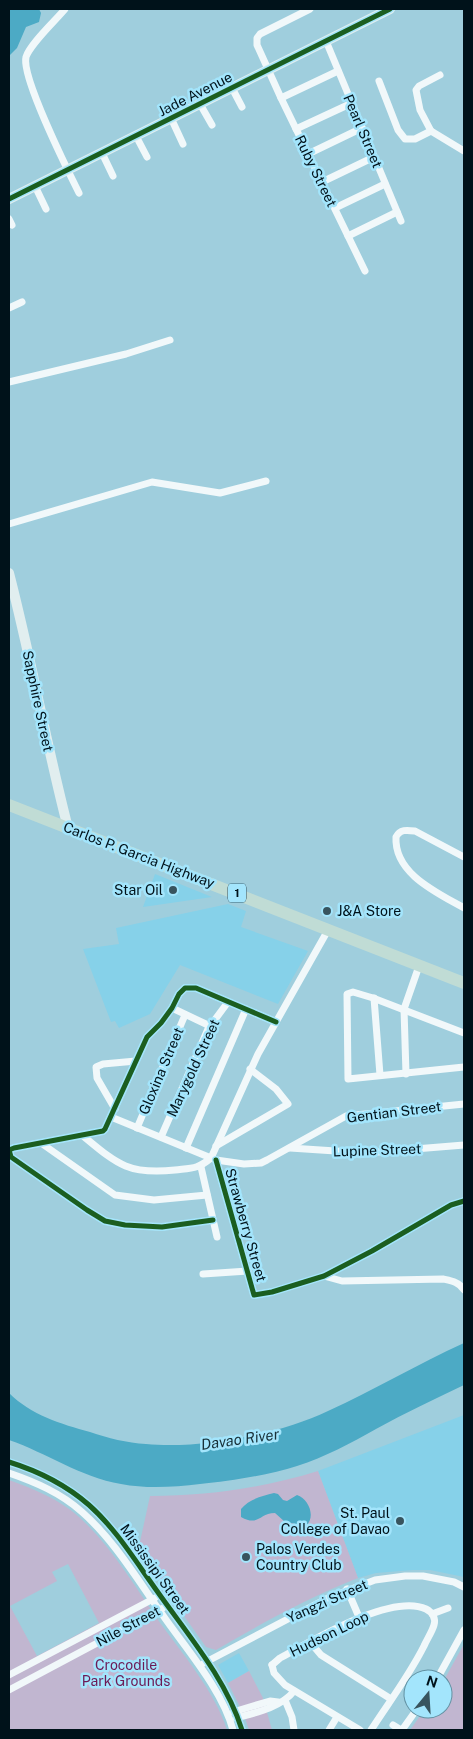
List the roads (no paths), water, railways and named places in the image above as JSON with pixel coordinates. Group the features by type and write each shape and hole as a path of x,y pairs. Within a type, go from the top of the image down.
{"highway":[{"name":"Carlos P. Garcia Highway","path":"9,805 464,983"}],"street":[{"path":"65,9 29,50 25,64 37,100 79,193"},
{"name":"Jade Avenue","path":"9,199 390,9"},
{"name":"Ruby Street","path":"304,10 266,30 257,38 257,44 281,98 365,271"},
{"name":"Pearl Street","path":"326,41 401,221"},
{"path":"281,98 338,71"},
{"path":"440,75 425,81 416,90 420,110 431,131 464,150"},
{"path":"379,80 398,130 405,139 415,139 431,131"},
{"path":"232,88 242,107"},
{"path":"296,129 352,103"},
{"path":"200,104 212,125"},
{"path":"172,118 184,144"},
{"path":"308,154 362,128"},
{"path":"136,136 146,157"},
{"path":"102,153 113,176"},
{"path":"322,182 374,157"},
{"path":"335,208 386,184"},
{"path":"36,186 46,209"},
{"path":"348,236 397,212"},
{"path":"9,308 22,302"},
{"path":"9,382 126,354 170,340"},
{"path":"9,524 152,482 220,493 266,481"},
{"name":"Sapphire Street","path":"9,573 21,619 50,761 68,828"},
{"path":"464,857 415,831 406,830 397,835 396,841 401,858 410,872 430,888 464,908"},
{"path":"82,1135 110,1159 126,1168 162,1171 201,1167 214,1159 216,1146 250,1069 328,930"},
{"path":"406,1074 404,1009 420,966"},
{"path":"213,1220 162,1226 125,1225 105,1221 11,1157 9,1150 103,1131 148,1037 159,1026 179,994 185,988 196,988 276,1022"},
{"path":"464,1033 374,998 352,992 346,994 348,1079 464,1068"},
{"path":"374,998 380,1075"},
{"name":"Marygold Street","path":"161,1137 210,1026 228,1002"},
{"path":"172,1008 210,1026"},
{"path":"186,1148 246,1009"},
{"name":"Gloxina Street","path":"136,1128 185,1015"},
{"path":"114,1108 97,1078 96,1067 103,1064 136,1061"},
{"path":"216,1146 288,1104 276,1090 250,1069"},
{"name":"Gentian Street","path":"111,1117 214,1159 233,1164 261,1163 327,1125 352,1114 464,1104"},
{"path":"41,1143 115,1195 154,1200 207,1195"},
{"name":"Lupine Street","path":"290,1148 366,1152 464,1145"},
{"name":"Strawberry Street","path":"214,1159 248,1270 254,1296 324,1276"},
{"path":"201,1167 217,1237"},
{"path":"324,1276 451,1205 464,1201"},
{"path":"203,1274 248,1270"},
{"path":"324,1276 342,1281 442,1279 454,1281 464,1290"},
{"name":"Mississipi Street","path":"9,1462 59,1483 88,1504 101,1517 207,1661 233,1716 234,1730"},
{"name":"Mississipi Street","path":"9,1473 39,1484 70,1502 96,1524 152,1600 242,1730"},
{"path":"108,1539 115,1534"},
{"name":"Yangzi Street","path":"198,1666 347,1589 375,1580 405,1576 438,1578 464,1587"},
{"path":"347,1589 359,1617"},
{"name":"Nile Street","path":"9,1675 160,1595"},
{"name":"Nile Street","path":"9,1690 167,1605"},
{"name":"Hudson Loop","path":"294,1691 276,1677 270,1664 359,1617 379,1611 412,1607 424,1608 432,1614"},
{"path":"371,1730 410,1673 434,1624 432,1614 448,1608"},
{"path":"443,1669 464,1630"},
{"path":"310,1642 321,1655 391,1699"},
{"path":"233,1716 270,1701 282,1701 294,1691 360,1730"},
{"path":"282,1701 292,1717 294,1730"},
{"path":"329,1730 337,1717"},
{"path":"380,1717 401,1730 409,1719"}],"water":[{"path":"9,9 39,9 41,13 39,22 26,27 17,48 9,56"},
{"name":"Davao River","path":"464,1343 464,1385 328,1454 297,1466 262,1475 180,1486 131,1486 92,1476 9,1440 9,1393 27,1407 47,1418 68,1426 132,1443 191,1444 215,1442 263,1433 308,1420"},
{"path":"274,1493 287,1501 297,1495 305,1500 311,1513 306,1526 285,1522 275,1513 252,1521 241,1517 241,1509 252,1500"}],"place":[{"name":"Star Oil","path":"173,890"},
{"name":"J&A Store","path":"327,911"},
{"name":"St. Paul College of Davao","path":"400,1521"},
{"name":"Palos Verdes Country Club","path":"246,1557"}],"park label":[{"name":"Crocodile Park Grounds","path":"126,1674"}]}
